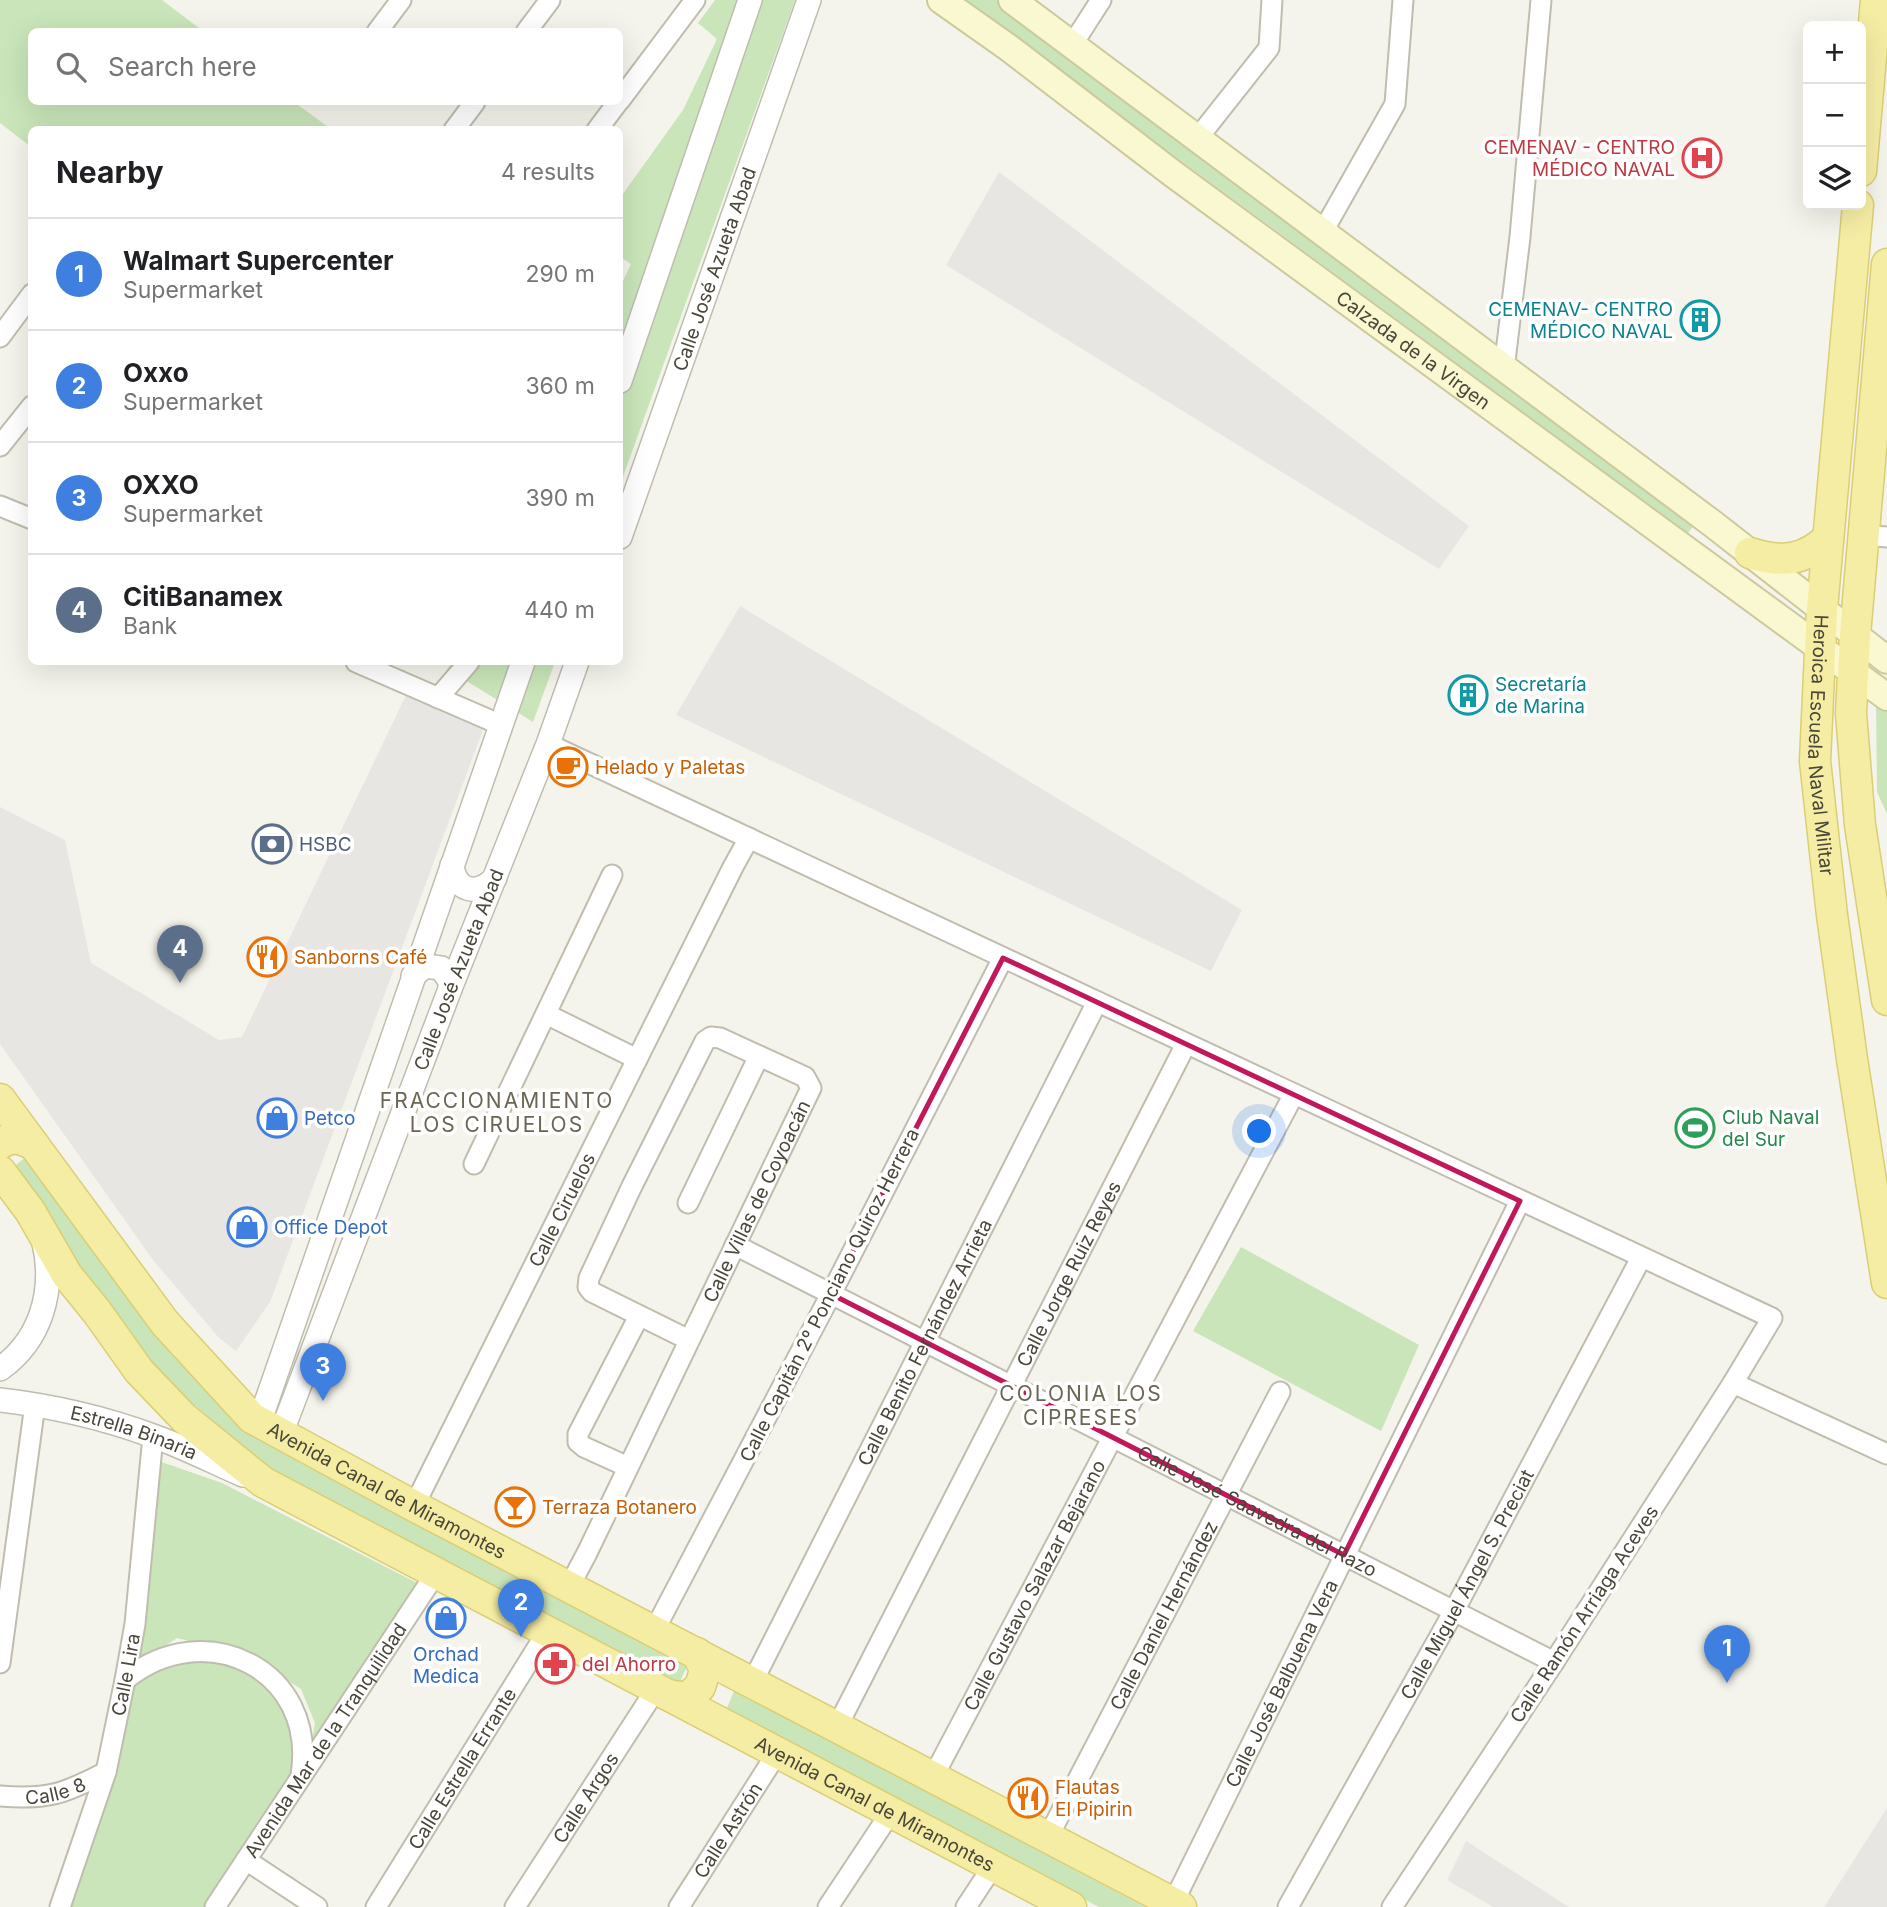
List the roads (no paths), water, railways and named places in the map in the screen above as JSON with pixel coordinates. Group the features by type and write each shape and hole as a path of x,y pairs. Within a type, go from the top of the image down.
{"main road":[{"name":"Calzada de la Virgen","path":"941,0 1887,697"},
{"name":"Calzada de la Virgen","path":"1012,0 1750,553 1887,660"},
{"path":"1863,147 1876,0"},
{"name":"Heroica Escuela Naval Militar","path":"1858,210 1822,609 1815,761 1832,915 1875,1138 1887,1283"},
{"name":"Heroica Escuela Naval Militar","path":"1886,284 1875,536 1856,635 1851,713 1855,782 1887,1000"},
{"path":"1750,553 1772,559 1795,558 1813,551 1828,538"},
{"name":"Avenida Canal de Miramontes","path":"3,1115 33,1144 165,1323 252,1418 414,1506 1177,1905"},
{"path":"0,1144 16,1138 33,1144"},
{"name":"Avenida Canal de Miramontes","path":"0,1171 30,1212 67,1275 97,1311 139,1371 184,1418 263,1482 1071,1907"},
{"path":"662,1692 686,1698 700,1687 705,1670 697,1653"},
{"path":"717,1721 708,1707 711,1690 722,1678 745,1679"}],"street":[{"path":"380,28 401,0"},
{"path":"529,28 550,0"},
{"path":"623,96 695,0"},
{"path":"623,372 750,0"},
{"name":"Calle José Azueta Abad","path":"623,528 809,0"},
{"path":"1072,45 1101,0"},
{"path":"1197,139 1269,48 1272,0"},
{"path":"1322,233 1395,104 1403,0"},
{"path":"1504,369 1520,237 1541,0"},
{"path":"457,126 473,105"},
{"path":"600,126 616,105"},
{"path":"0,337 28,298"},
{"path":"0,446 28,410"},
{"path":"0,506 28,517"},
{"path":"363,665 501,725"},
{"path":"438,698 466,665"},
{"name":"Calle José Azueta Abad","path":"270,1428 414,976 522,665"},
{"name":"Calle José Azueta Abad","path":"270,1428 495,878 576,665"},
{"path":"548,744 1641,1258"},
{"name":"Calle Ciruelos","path":"414,1506 749,838"},
{"path":"452,865 453,875 468,889 488,886 495,878"},
{"path":"474,1164 612,875"},
{"name":"Calle Capitán 2º Ponciano Quiroz Herrera","path":"654,1631 1003,958"},
{"path":"414,976 425,966 442,968 450,981 450,989"},
{"name":"Calle Benito Fernández Arrieta","path":"745,1679 925,1341 1097,1002"},
{"path":"545,1014 637,1059"},
{"name":"Calle Villas de Coyoacán","path":"569,1587 811,1087 805,1077 720,1038 711,1037 705,1041 589,1278 588,1287 592,1292 639,1316"},
{"name":"Calle Jorge Ruiz Reyes","path":"837,1727 1186,1044"},
{"path":"688,1203 759,1056"},
{"name":"Calle Gustavo Salazar Bejarano","path":"933,1777 1294,1094"},
{"name":"Calle José Balbuena Vera","path":"1177,1905 1344,1555 1520,1201"},
{"path":"0,1369 28,1340 43,1311 47,1294 48,1260 39,1227 30,1212"},
{"name":"Calle José Saavedra del Razo","path":"736,1245 1554,1662"},
{"name":"Calle Ramón Arriaga Aceves","path":"1392,1907 1554,1662 1772,1318 1641,1258"},
{"name":"Calle Miguel Ángel S. Preciat","path":"1288,1907 1454,1611 1641,1258"},
{"path":"628,1467 584,1447 578,1442 578,1434 639,1316 689,1340"},
{"path":"0,1378 4,1386 0,1398"},
{"path":"1733,1383 1887,1454"},
{"name":"Calle Daniel Hernández","path":"1048,1837 1280,1392"},
{"name":"Estrella Binaria","path":"0,1398 87,1415 153,1436 263,1482"},
{"path":"0,1663 35,1404"},
{"name":"Calle Lira","path":"60,1907 106,1772 125,1680 135,1624 153,1436"},
{"name":"Avenida Mar de la Tranquilidad","path":"215,1907 436,1573"},
{"name":"Calle Estrella Errante","path":"376,1907 547,1632"},
{"path":"125,1680 149,1662 186,1651 225,1653 253,1665 276,1684 298,1721 303,1750 300,1779"},
{"name":"Calle Argos","path":"515,1907 662,1692"},
{"name":"Calle Astrón","path":"679,1907 777,1753"},
{"name":"Calle 8","path":"0,1796 32,1799 71,1790 106,1772"},
{"path":"828,1907 891,1812"},
{"path":"246,1860 317,1907"},
{"path":"966,1907 993,1866"}],"place":[{"name":"CEMENAV - CENTRO MÉDICO NAVAL","path":"1702,158"},
{"name":"CEMENAV- CENTRO MÉDICO NAVAL","path":"1700,320"},
{"name":"Secretaría de Marina","path":"1468,695"},
{"name":"Helado y Paletas","path":"568,767"},
{"name":"HSBC","path":"272,844"},
{"name":"Sanborns Café","path":"267,957"},
{"name":"CitiBanamex","path":"180,983"},
{"name":"Petco","path":"277,1118"},
{"name":"Club Naval del Sur","path":"1695,1128"},
{"name":"Office Depot","path":"247,1227"},
{"name":"OXXO","path":"323,1401"},
{"name":"Terraza Botanero","path":"515,1507"},
{"name":"Orchad Medica","path":"446,1618"},
{"name":"Oxxo","path":"521,1637"},
{"name":"del Ahorro","path":"555,1664"},
{"name":"Walmart Supercenter","path":"1727,1683"},
{"name":"Flautas El Pipirin","path":"1028,1798"}],"district":[{"name":"FRACCIONAMIENTO LOS CIRUELOS","path":"497,1113"},
{"name":"COLONIA LOS CIPRESES","path":"1081,1406"}]}
